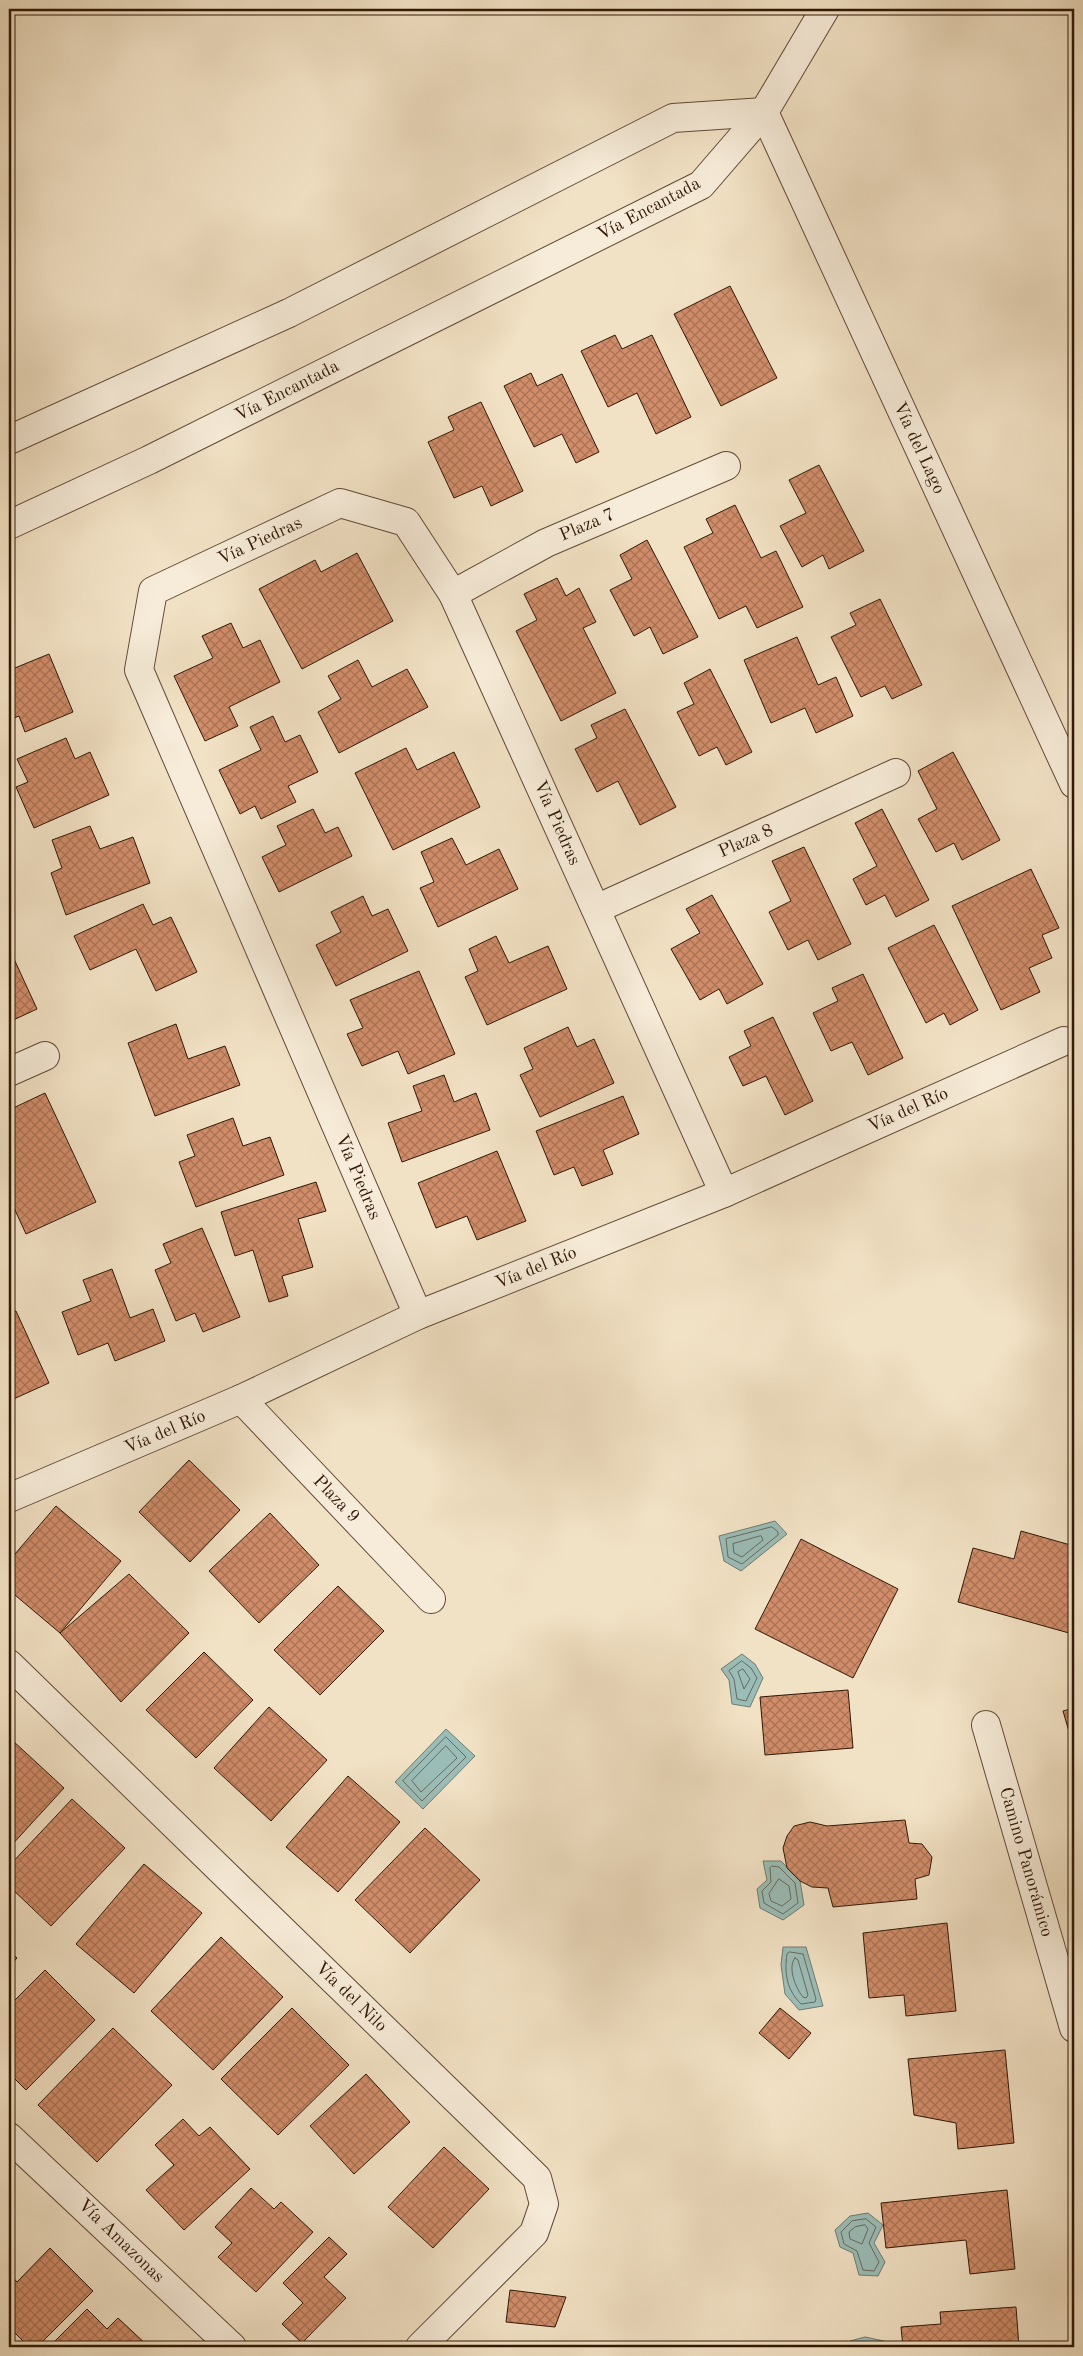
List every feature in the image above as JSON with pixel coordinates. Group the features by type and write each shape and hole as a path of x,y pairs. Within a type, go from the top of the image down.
{"street":[{"name":"Vía Encantada","path":"9,525 149,460 701,185 764,112 825,9"},
{"path":"9,440 289,313 673,118 764,112"},
{"name":"Vía del Lago","path":"764,112 1074,784"},
{"name":"Plaza 7","path":"453,594 546,543 726,466"},
{"name":"Vía Piedras","path":"418,1316 139,670 154,591 340,503 406,522 453,594 724,1193"},
{"name":"Plaza 8","path":"596,909 896,773"},
{"name":"Vía del Río","path":"9,1498 241,1399 418,1316 724,1193 1064,1042"},
{"path":"9,1072 45,1056"},
{"name":"Plaza 9","path":"241,1399 431,1599"},
{"name":"Vía del Nilo","path":"9,1664 537,2178 544,2204 534,2233 420,2347"},
{"name":"Camino Panorámico","path":"986,1725 1074,2028"},
{"name":"Vía Amazonas","path":"9,2136 232,2347"}],"water":[{"path":"775,1521 787,1534 741,1571 724,1561 719,1536"},
{"path":"742,1654 755,1664 763,1678 750,1707 732,1704 729,1680 721,1669"},
{"path":"446,1729 475,1756 423,1809 395,1782"},
{"path":"763,1861 781,1861 800,1881 804,1905 783,1920 760,1908 757,1889 767,1880"},
{"path":"783,1947 806,1947 823,2006 799,2010 785,1994 781,1965"},
{"path":"868,2213 883,2225 874,2243 885,2262 878,2276 859,2275 853,2253 840,2247 835,2230 850,2216"},
{"path":"865,2337 884,2341 882,2347 850,2347 850,2341"}],"building":[{"path":"730,286 777,378 721,406 674,314"},
{"path":"615,335 622,349 652,335 691,417 656,434 637,393 608,407 581,351"},
{"path":"531,373 537,386 562,374 599,452 576,463 562,434 534,447 504,386"},
{"path":"481,402 523,491 491,506 482,486 454,498 428,442 454,430 448,417"},
{"path":"819,465 864,551 829,569 823,555 802,567 780,526 806,513 789,480"},
{"path":"735,505 761,558 776,551 803,607 757,628 746,606 719,619 684,547 713,533 706,519"},
{"path":"647,540 698,637 663,654 650,627 634,636 610,590 632,579 620,555"},
{"path":"357,553 393,621 302,669 259,589 315,560 321,572"},
{"path":"557,578 566,596 579,588 596,622 583,628 616,693 561,721 516,631 537,620 524,594"},
{"path":"880,599 922,685 892,699 885,686 861,697 831,637 856,625 850,613"},
{"path":"231,623 243,648 260,640 280,682 229,707 238,726 205,741 174,676 213,658 202,636"},
{"path":"797,637 818,685 836,677 853,716 816,733 805,708 771,723 744,660"},
{"path":"49,654 73,712 25,732 19,716 9,720 9,667 10,670"},
{"path":"358,660 372,687 407,669 428,707 339,753 318,712 341,699 328,676"},
{"path":"710,669 752,752 726,765 717,747 699,756 677,712 694,704 684,683"},
{"path":"625,709 676,807 640,825 618,781 597,792 575,749 597,738 591,725"},
{"path":"273,716 285,742 300,735 318,772 288,786 296,802 261,819 255,806 240,814 219,770 261,750 250,727"},
{"path":"66,738 75,759 90,752 109,795 34,828 16,787 28,782 17,759"},
{"path":"406,748 417,770 454,752 480,807 393,850 355,773"},
{"path":"953,752 1000,840 962,860 954,843 936,852 918,819 937,809 918,771"},
{"path":"313,809 325,833 338,827 352,856 279,892 262,857 286,845 277,826"},
{"path":"882,809 929,900 896,917 885,895 866,905 853,879 877,866 855,823"},
{"path":"90,826 100,849 133,837 150,883 66,915 51,873 62,868 52,840"},
{"path":"452,838 466,865 499,849 518,889 438,927 420,888 434,882 421,852"},
{"path":"804,847 851,944 818,960 808,940 788,950 769,912 791,901 772,861"},
{"path":"1031,869 1059,928 1042,935 1052,958 1029,968 1040,992 1001,1010 952,906"},
{"path":"712,895 763,984 727,1004 719,989 700,1000 671,949 700,933 686,909"},
{"path":"363,896 372,916 388,909 408,951 336,986 316,945 341,932 331,912"},
{"path":"143,904 153,925 171,917 197,972 156,991 136,949 90,970 74,936"},
{"path":"934,925 978,1010 950,1025 944,1013 926,1023 888,948"},
{"path":"496,936 509,963 548,946 567,989 487,1025 465,977 478,971 469,949"},
{"path":"9,948 37,1009 9,1022"},
{"path":"419,971 455,1054 408,1074 398,1051 362,1066 347,1034 363,1028 350,1000"},
{"path":"863,974 903,1058 868,1075 852,1042 831,1051 813,1013 838,1001 832,988"},
{"path":"773,1017 813,1101 785,1115 766,1076 743,1086 729,1057 751,1046 744,1031"},
{"path":"176,1024 188,1059 225,1046 240,1085 155,1116 128,1043"},
{"path":"568,1027 577,1047 594,1039 614,1083 540,1117 520,1075 533,1069 524,1048"},
{"path":"444,1075 454,1102 476,1093 490,1130 402,1162 388,1123 422,1111 413,1086"},
{"path":"45,1093 96,1202 26,1234 9,1197 9,1110"},
{"path":"623,1096 639,1134 603,1150 613,1174 582,1186 574,1167 554,1175 536,1131"},
{"path":"233,1118 243,1146 270,1137 284,1175 196,1207 179,1162 195,1156 187,1135"},
{"path":"497,1151 526,1221 477,1240 467,1216 436,1228 418,1183"},
{"path":"316,1182 326,1211 298,1219 313,1267 282,1276 288,1296 269,1302 253,1250 235,1256 221,1212"},
{"path":"202,1228 240,1317 203,1332 195,1313 176,1321 155,1270 171,1263 163,1244"},
{"path":"112,1269 130,1318 153,1309 165,1341 115,1361 108,1343 78,1355 62,1312 91,1301 83,1280"},
{"path":"16,1311 49,1383 9,1401 9,1314"},
{"path":"189,1460 240,1510 190,1562 139,1512"},
{"path":"56,1506 121,1561 60,1633 9,1590 9,1561"},
{"path":"270,1513 319,1565 259,1623 209,1571"},
{"path":"1021,1531 1074,1546 1074,1613 1069,1633 958,1602 973,1548 1014,1559"},
{"path":"801,1539 898,1589 853,1678 755,1629"},
{"path":"129,1574 189,1633 121,1702 60,1633"},
{"path":"338,1586 384,1631 320,1695 274,1650"},
{"path":"204,1652 253,1700 196,1758 146,1710"},
{"path":"848,1690 853,1748 765,1755 760,1697"},
{"path":"269,1707 327,1760 271,1821 214,1768"},
{"path":"1074,1708 1074,1749 1063,1711"},
{"path":"12,1740 64,1788 9,1848 9,1743"},
{"path":"348,1776 400,1822 338,1892 286,1847"},
{"path":"72,1799 125,1848 51,1926 9,1886 9,1866"},
{"path":"905,1820 909,1843 922,1844 932,1857 929,1875 915,1879 917,1899 833,1907 828,1888 812,1887 800,1881 787,1868 783,1848 787,1836 794,1826 810,1822 827,1826"},
{"path":"425,1828 480,1880 410,1953 355,1900"},
{"path":"144,1864 202,1913 134,1993 76,1944"},
{"path":"947,1923 956,2011 906,2016 904,1995 869,1998 863,1933"},
{"path":"221,1937 283,1997 213,2070 151,2011"},
{"path":"9,1950 17,1958 9,1967"},
{"path":"45,1970 95,2020 26,2090 9,2073 9,2006"},
{"path":"292,2008 349,2065 278,2135 221,2079"},
{"path":"780,2008 811,2033 789,2059 759,2033"},
{"path":"113,2028 172,2085 97,2162 38,2105"},
{"path":"1005,2050 1014,2143 958,2149 956,2123 914,2115 908,2059"},
{"path":"366,2074 410,2122 354,2174 310,2126"},
{"path":"183,2119 199,2136 210,2127 250,2169 184,2230 146,2190 174,2165 155,2145"},
{"path":"444,2147 489,2189 433,2248 388,2207"},
{"path":"251,2188 274,2209 281,2202 313,2232 256,2292 218,2257 232,2243 215,2227"},
{"path":"1007,2190 1015,2269 970,2274 966,2240 886,2248 881,2203"},
{"path":"329,2237 347,2254 324,2277 346,2298 302,2343 282,2324 303,2303 283,2283"},
{"path":"50,2248 93,2291 37,2347 29,2347 9,2327 9,2273 17,2282"},
{"path":"510,2290 566,2297 555,2327 506,2322"},
{"path":"1016,2307 1019,2347 903,2347 901,2327 941,2324 940,2312"},
{"path":"87,2309 107,2329 118,2318 149,2347 49,2347"}]}
